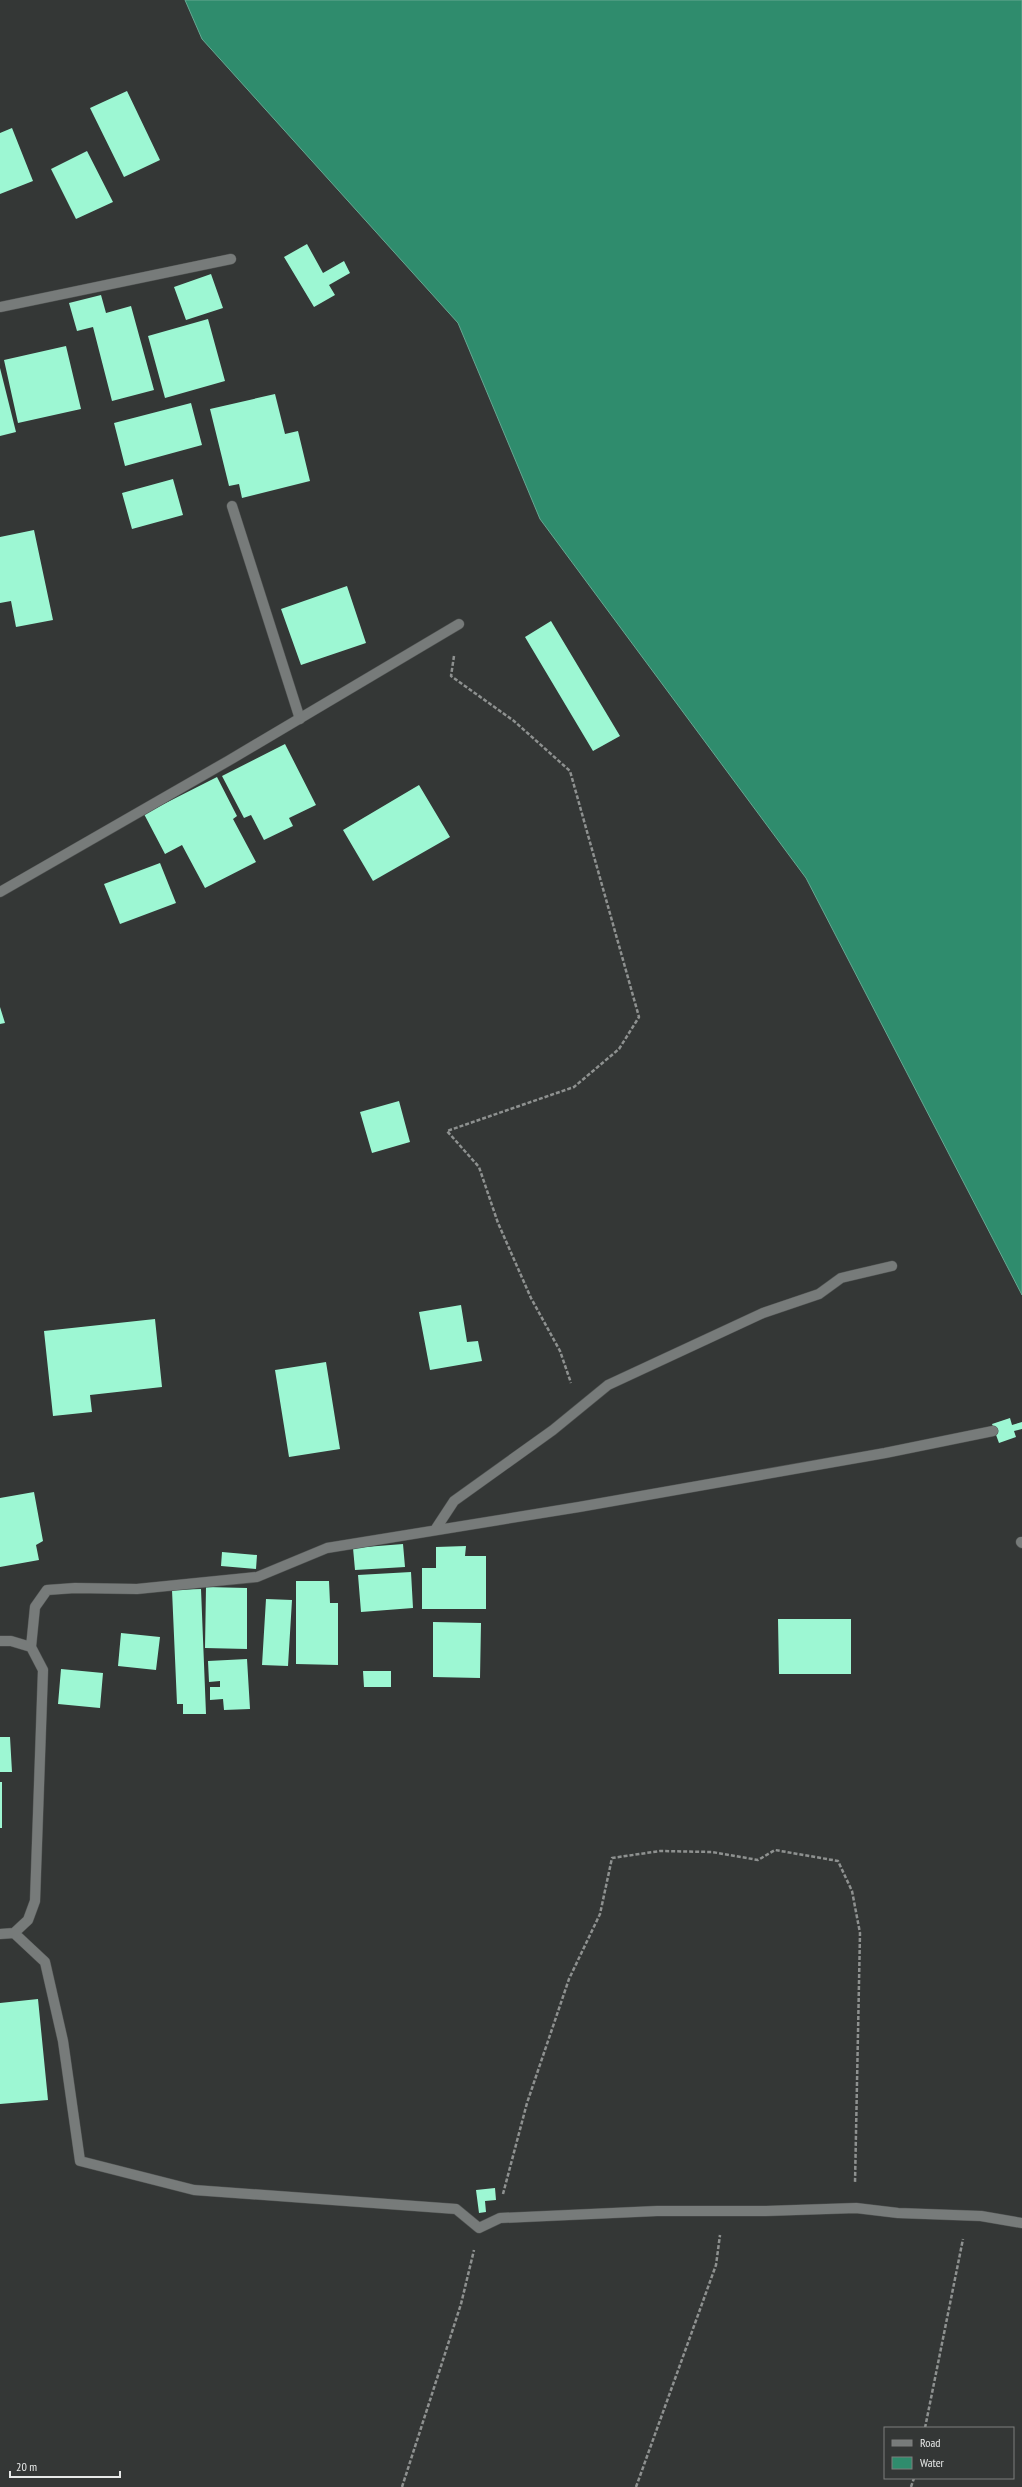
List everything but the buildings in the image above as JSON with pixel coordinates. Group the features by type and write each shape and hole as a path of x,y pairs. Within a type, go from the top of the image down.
{"street":[{"path":"0,307 231,258"},
{"path":"232,506 300,719"},
{"path":"0,892 300,719 459,624"},
{"path":"436,1530 454,1501 553,1430 608,1385 763,1314 819,1294 841,1278 892,1266"},
{"path":"14,1934 28,1920 35,1901 43,1670 31,1647 35,1607 47,1590 75,1588 137,1589 257,1577 327,1548 877,1455 993,1431"},
{"path":"0,1641 12,1641 31,1647"},
{"path":"0,1934 14,1934 45,1962 63,2041 80,2162 194,2190 456,2209 479,2228 500,2218 657,2211 856,2208 898,2213 981,2216 1022,2223"}],"path":[{"path":"459,624 450,676 514,721 570,770 639,1017 619,1049 574,1087 447,1132 479,1167 498,1223 531,1298 560,1351 580,1408"},
{"path":"500,2218 503,2191 527,2103 569,1979 600,1914 612,1858 660,1851 712,1852 758,1860 775,1850 838,1861 852,1891 860,1933 855,2183 856,2208"},
{"path":"636,2487 716,2265 724,2211"},
{"path":"925,2427 963,2239 981,2216"},
{"path":"402,2487 461,2304 479,2228"}],"water":[{"path":"185,0 1022,0 1022,1295 806,878 540,519 458,323 202,39"}]}
